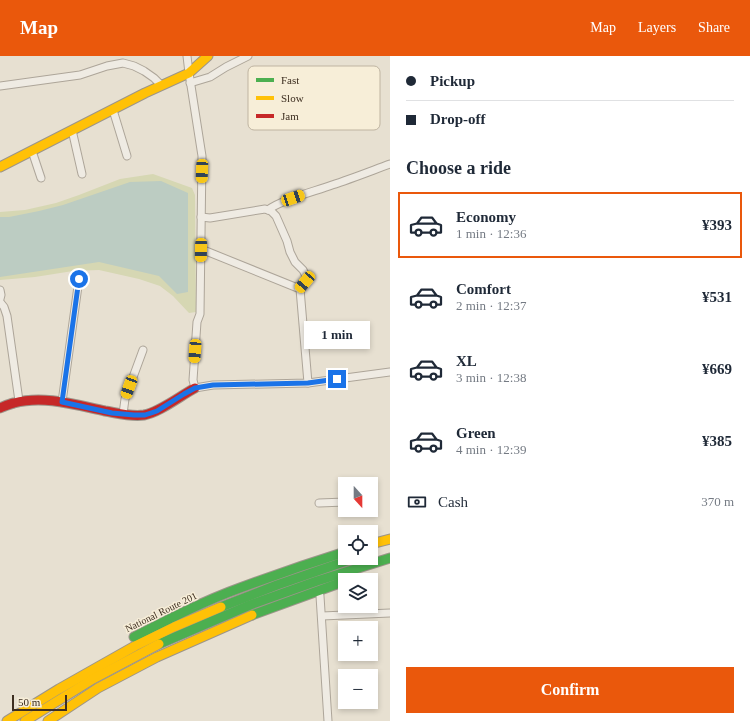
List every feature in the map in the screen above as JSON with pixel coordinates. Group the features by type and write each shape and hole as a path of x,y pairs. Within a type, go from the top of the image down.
{"main road":[{"path":"0,167 161,85 189,73 208,56"},
{"path":"0,408 19,401 48,400 112,413 145,415 157,411 195,388"},
{"path":"378,542 390,539"},
{"path":"378,551 390,548"},
{"name":"National Route 201","path":"116,647 175,616 240,588 338,554"},
{"path":"25,721 93,680 153,647 250,605 390,558"},
{"path":"7,721 42,698 149,639 246,597 338,564"},
{"path":"367,573 390,567"},
{"path":"48,721 98,688 158,657 255,614 338,584"},
{"path":"0,719 41,690 79,668"}],"street":[{"path":"188,56 190,83 202,156 200,217 200,314 197,322 193,380 195,388 213,385 308,383 390,372"},
{"path":"190,83 210,77 248,56"},
{"path":"0,86 80,75 107,66 123,63 144,71 161,85"},
{"path":"113,110 127,156"},
{"path":"72,130 82,174"},
{"path":"32,150 41,178"},
{"path":"268,210 272,206 293,198 390,164"},
{"path":"200,217 210,218 265,209 271,211 276,216 294,262 303,270 307,278 300,289 308,383"},
{"path":"201,250 300,289"},
{"path":"62,402 79,279"},
{"path":"0,290 0,300 7,316 19,401"},
{"path":"123,414 125,399 143,350"},
{"path":"319,503 338,502"},
{"path":"319,591 322,616 328,721"},
{"path":"322,616 390,614"}],"green space":[{"path":"153,174 192,188 195,195 196,312 189,313 173,296 160,286 139,279 99,270 73,271 35,277 0,280 0,212 25,210 56,203 120,179"}],"shaded area":[{"path":"161,181 188,193 188,292 177,294 159,276 99,262 0,277 0,217 9,217 63,205 130,182"}],"traffic: fast":[{"path":"134,637 227,593 338,554"},
{"path":"159,644 250,605 317,581 390,558"},
{"path":"221,607 277,585 338,564"},
{"path":"252,615 338,584"}],"traffic: slow":[{"path":"0,167 145,93 189,73 208,56"},
{"path":"378,542 390,539"},
{"path":"7,721 59,689 135,646 221,607"},
{"path":"48,721 98,688 157,657 252,615"},
{"path":"25,721 93,679 159,644"}],"traffic: jam":[{"path":"0,408 12,403 48,400 134,416 144,415 163,407 195,388"}],"route":[{"path":"79,279 62,402 112,413 145,415 157,411 195,388 203,386 308,383 337,379"}]}
